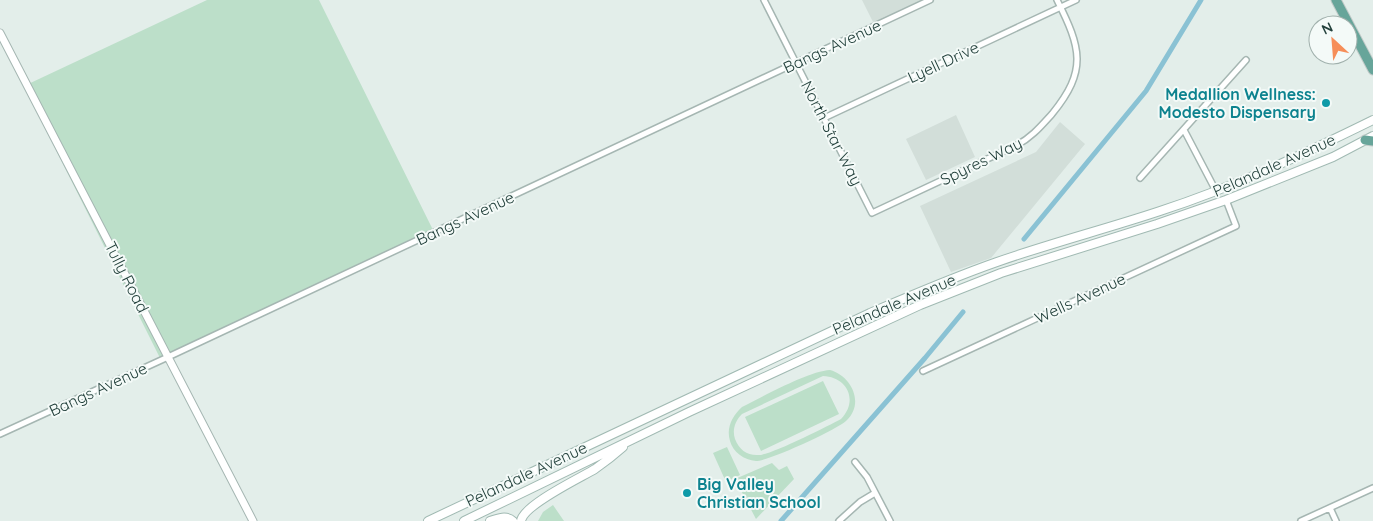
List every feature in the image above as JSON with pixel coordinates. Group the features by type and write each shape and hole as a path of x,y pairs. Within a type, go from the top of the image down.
{"main road":[{"path":"1336,0 1373,70"},
{"name":"Pelandale Avenue","path":"428,521 915,293 996,262 1160,211 1216,191 1276,167 1373,120"},
{"name":"Pelandale Avenue","path":"464,521 876,324 947,294 1001,272 1157,224 1226,200 1333,157 1370,139"},
{"path":"520,521 523,514 535,504 595,468 632,440"},
{"path":"490,521 505,517 513,521"}],"street":[{"name":"North Star Way","path":"764,0 872,213"},
{"name":"Bangs Avenue","path":"0,434 930,0"},
{"name":"Spyres Way","path":"872,213 1017,145 1037,131 1065,97 1073,81 1076,69 1075,40 1057,0"},
{"name":"Lyell Drive","path":"824,118 1076,0"},
{"name":"Tully Road","path":"0,33 253,521"},
{"path":"1140,178 1246,60"},
{"path":"1184,130 1216,191"},
{"name":"Wells Avenue","path":"923,371 1236,226 1226,200"},
{"path":"855,462 867,477 890,521"},
{"path":"1301,521 1373,488"},
{"path":"839,521 860,502 875,493"},
{"path":"1330,508 1336,521"}],"shaded area":[{"path":"862,0 930,0 875,26"},
{"path":"956,115 975,157 926,180 906,139"},
{"path":"1060,122 1085,144 991,258 951,272 920,206 1036,152"}],"green space":[{"path":"207,0 319,0 434,232 162,362 24,86"},
{"path":"830,370 838,373 850,384 855,399 855,407 846,421 830,431 763,460 752,460 736,452 731,445 729,427 735,414 742,407 786,385 821,371","holes":["823,376 831,377 844,385 850,397 846,412 841,419 800,440 765,454 759,455 744,452 739,446 734,436 734,429 742,414"]},
{"path":"823,381 839,414 761,451 745,417"},
{"path":"727,447 740,475 726,482 713,453"},
{"path":"772,463 779,470 787,466 794,479 756,519 735,479"},
{"path":"553,505 564,521 538,521 543,512"}],"waterway":[{"path":"1024,239 1146,91 1201,0"},
{"path":"781,521 925,358 963,312"}],"place":[{"name":"Medallion Wellness: Modesto Dispensary","path":"1326,103"},
{"name":"Big Valley Christian School","path":"687,493"}]}
